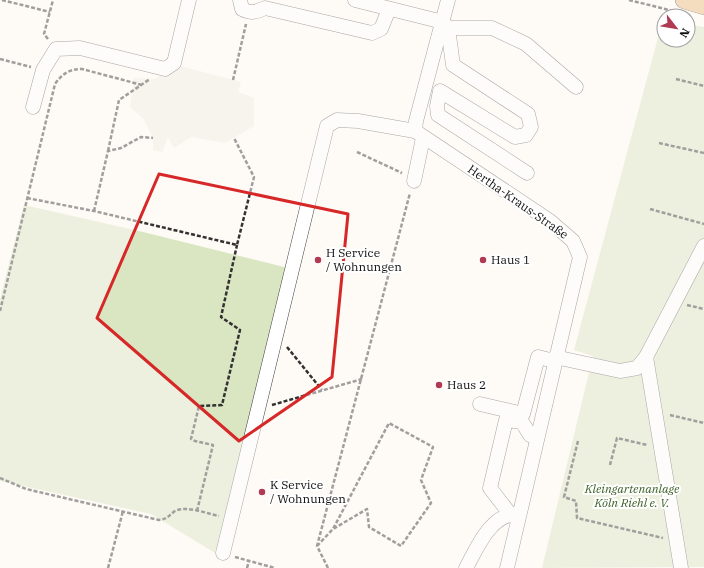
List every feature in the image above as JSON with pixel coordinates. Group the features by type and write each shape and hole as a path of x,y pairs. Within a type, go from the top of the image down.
{"main road":[{"path":"679,6 704,6"}],"lane":[{"path":"34,107 43,70 56,49 80,48 165,69 174,63 190,0"},
{"path":"240,0 242,9 249,12 255,13 265,8 372,32 381,29 389,9"},
{"path":"355,0 445,25 492,28 526,44 576,87"},
{"path":"414,181 419,134 416,121 445,25 448,0"},
{"path":"445,25 453,65 528,114 531,127 526,135 515,137 440,91 437,106 438,115 527,174"},
{"path":"223,553 327,126 337,120 358,121 419,134"},
{"name":"Hertha-Kraus-Straße","path":"419,134 550,221 573,241 580,257 575,282 554,359 537,438 515,514 507,568"},
{"path":"480,404 523,414 538,357 620,371 637,368 646,357 704,246"},
{"path":"646,357 681,568"},
{"path":"466,568 487,530 515,514 490,488 506,420 522,422 530,435 537,438"}],"path":[{"path":"2,0 19,2 50,12"},
{"path":"53,0 44,34 56,49"},
{"path":"629,0 679,6"},
{"path":"233,80 249,12"},
{"path":"0,59 43,70"},
{"path":"0,311 53,91 60,78 74,69 142,85"},
{"path":"94,211 120,100 165,69"},
{"path":"676,79 704,86"},
{"path":"108,151 121,148 141,137 153,138"},
{"path":"198,511 213,445 190,439 199,406 222,405 240,330 221,317 254,177 234,138"},
{"path":"659,143 704,153"},
{"path":"328,568 317,546 414,181 408,176 357,152"},
{"path":"27,198 94,211 237,245"},
{"path":"650,209 704,224"},
{"path":"276,334 322,390"},
{"path":"257,409 362,379"},
{"path":"655,411 704,423"},
{"path":"317,546 333,529 389,423 433,447 421,480 431,503 401,546 369,527 367,509 333,529"},
{"path":"610,465 617,438 661,448"},
{"path":"578,441 564,497 576,501 577,518 677,542"},
{"path":"0,478 26,489 159,520 167,519 176,511 180,510 198,511 231,519"},
{"path":"108,568 123,511"},
{"path":"223,553 275,568"},
{"path":"248,568 249,561"}],"highlighted area":[{"path":"159,174 348,214 332,377 239,441 97,318"}],"green space":[{"name":"Kleingartenanlage Köln Riehl e. V.","path":"696,26 704,27 704,567 542,568 593,356 574,350 656,45 656,48 696,48"},
{"path":"24,205 139,231 292,269 257,409 215,553 151,514 0,481 0,299"}],"shaded area":[{"path":"176,65 241,82 238,92 254,98 254,126 225,143 191,137 174,148 168,137 162,152 153,150 153,138 143,118 130,107 134,78 155,79"}],"place":[{"name":"H Service / Wohnungen","path":"318,260"},
{"name":"Haus 1","path":"483,260"},
{"name":"Haus 2","path":"439,385"},
{"name":"K Service / Wohnungen","path":"262,492"}]}
